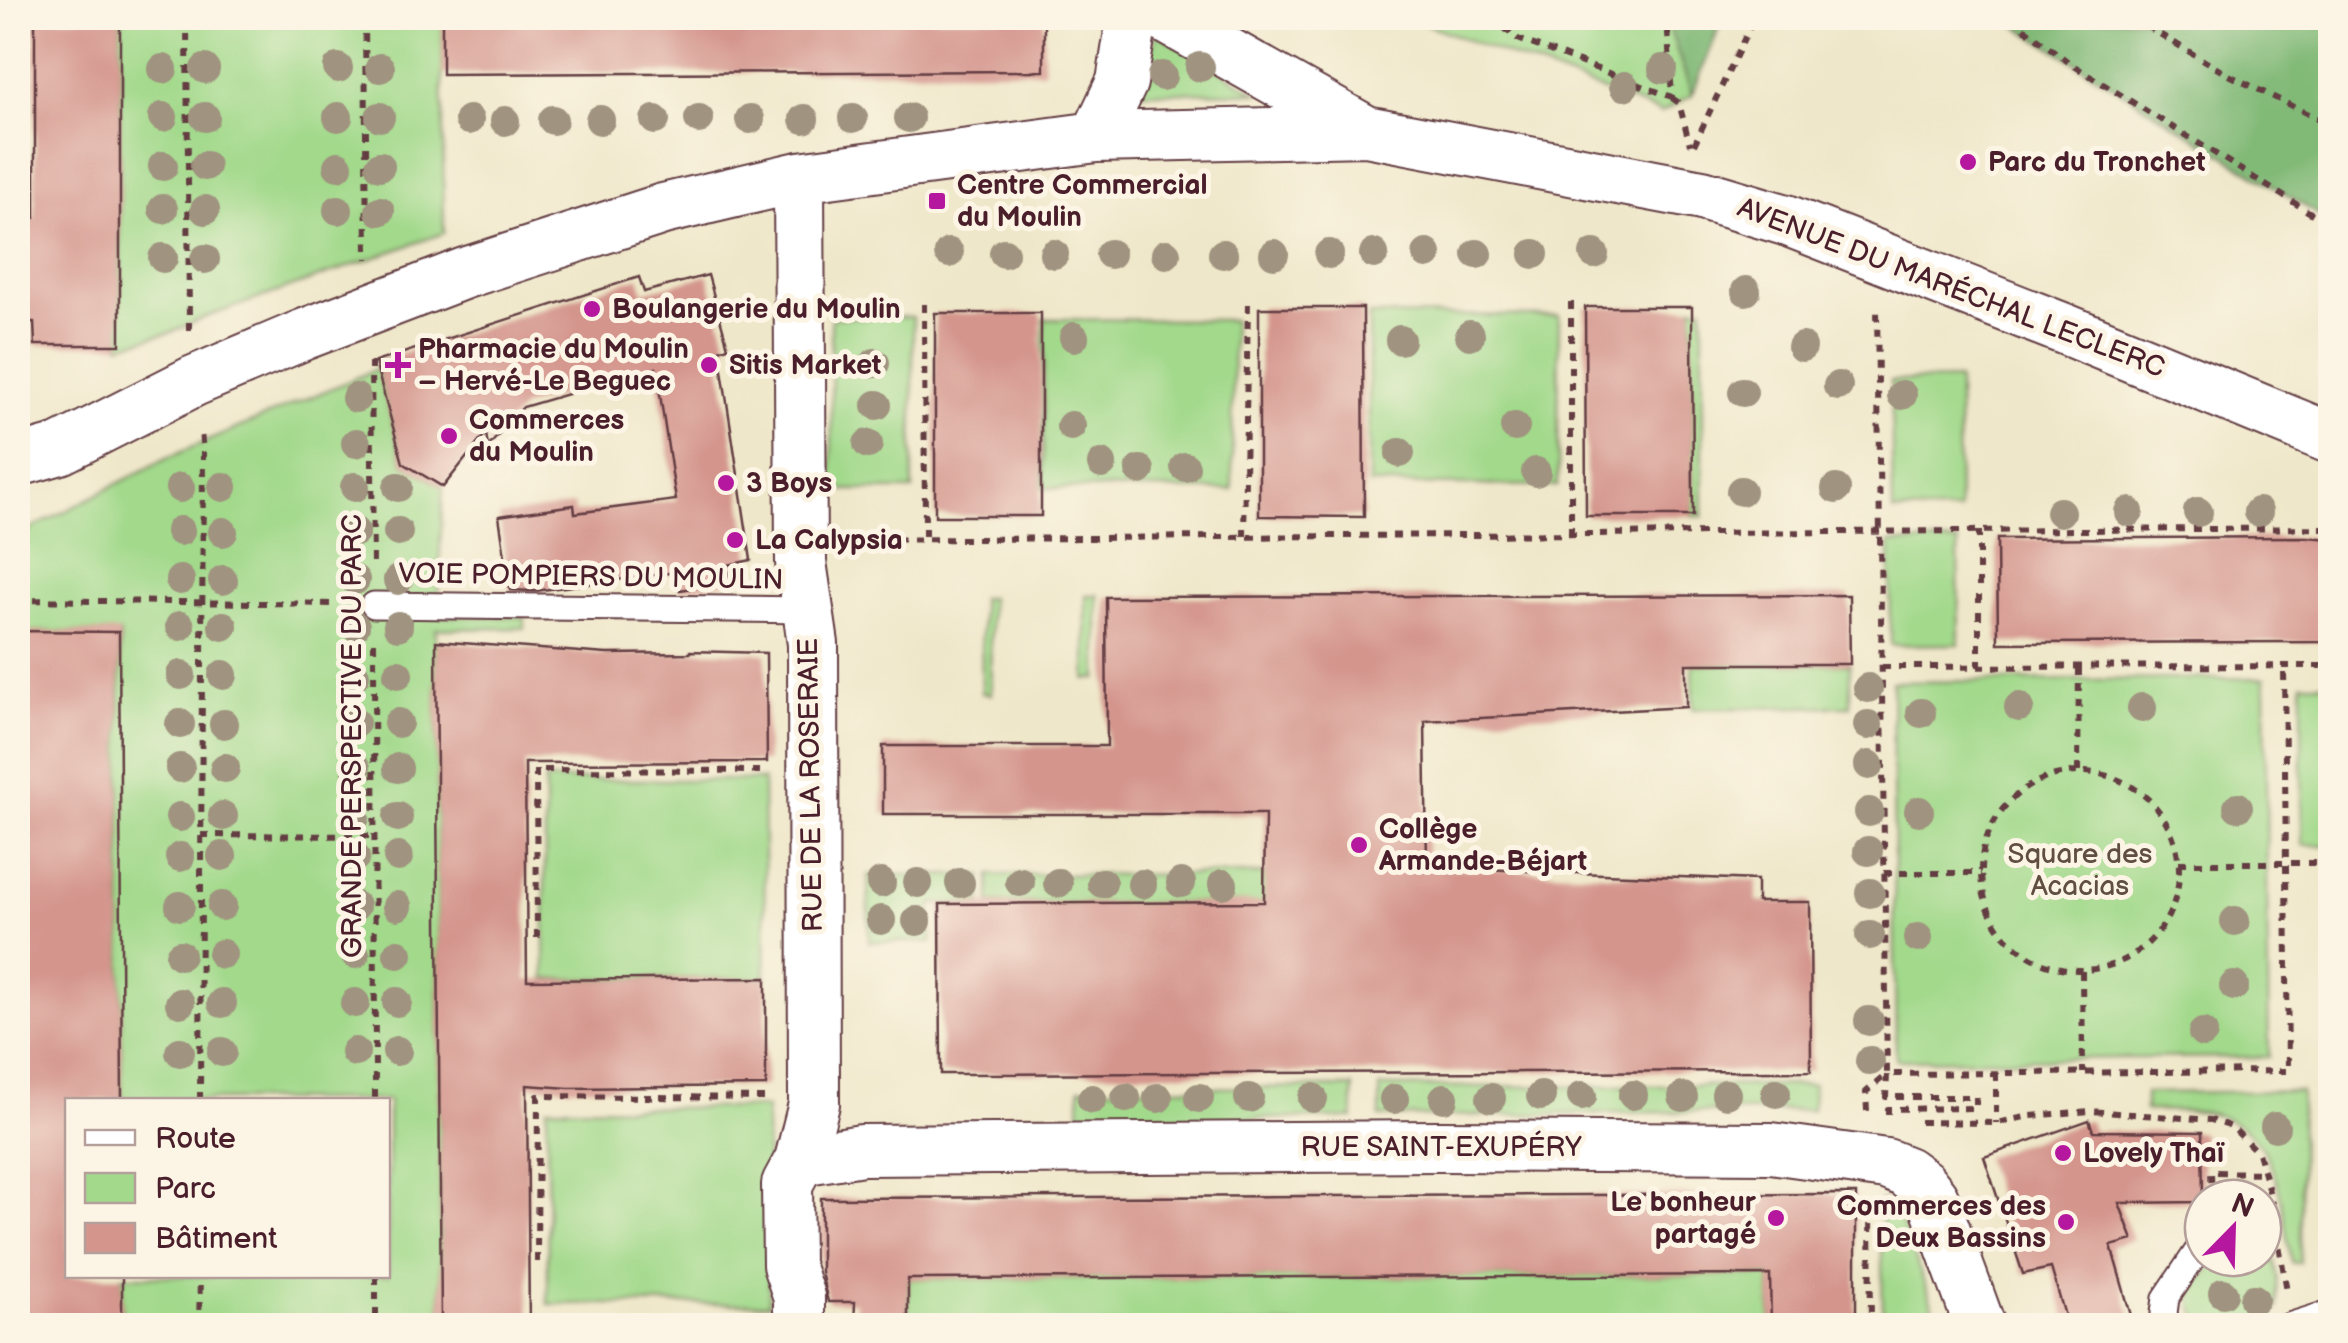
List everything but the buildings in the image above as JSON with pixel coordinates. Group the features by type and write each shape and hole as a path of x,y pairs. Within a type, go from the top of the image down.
{"street":[{"path":"1096,138 1122,82 1131,25 1128,18"},
{"path":"1166,18 1366,131"},
{"name":"AVENUE DU MARÉCHAL LECLERC","path":"18,476 38,455 194,381 305,334 465,273 663,209 799,178 1096,138 1366,131 1702,195 1786,220 2330,438"},
{"name":"RUE DE LA ROSERAIE","path":"799,178 802,562 813,644 814,1104 800,1160 787,1184 788,1265 799,1296 799,1326"},
{"name":"RUE SAINT-EXUPÉRY","path":"800,1160 862,1150 1771,1148 1886,1135 1906,1172 1932,1198 1980,1326"}],"lane":[{"name":"VOIE POMPIERS DU MOULIN","path":"374,604 808,610"},
{"path":"2167,1326 2166,1298 2183,1273"},
{"path":"2289,1326 2328,1313"}],"path":[{"path":"24,206 26,18"},
{"path":"187,18 188,324"},
{"path":"365,18 368,259"},
{"path":"1492,18 1518,39 1675,100 1667,18"},
{"path":"1691,151 1754,18"},
{"path":"2011,18 2071,64 2330,225"},
{"path":"2133,18 2222,72 2330,125"},
{"path":"1870,252 1853,297 1878,306 1886,1098 1976,1097 1976,1108 1888,1108"},
{"path":"1571,534 1572,301"},
{"path":"1244,537 1248,302"},
{"path":"924,304 925,539"},
{"name":"GRANDE PERSPECTIVE DU PARC","path":"372,372 376,1098"},
{"path":"200,1098 203,451"},
{"path":"802,540 2330,528"},
{"path":"1979,531 1979,667"},
{"path":"18,600 374,604"},
{"path":"1871,1326 1870,1198 1886,1135 1866,1092 1887,1074 2288,1071 2284,666"},
{"path":"1882,667 2330,666"},
{"path":"2078,772 2079,668"},
{"path":"537,938 536,770 812,773"},
{"path":"2078,772 2113,777 2143,794 2166,820 2179,852 2178,864 2179,887 2167,920 2146,946 2116,964 2082,971 2051,966 2023,953 2001,931 1986,903 1981,873 1985,842 1999,814 2020,792 2048,777 2078,772"},
{"path":"201,835 375,836"},
{"path":"2178,864 2330,863"},
{"path":"1884,873 1981,873"},
{"path":"2082,971 2083,1073"},
{"path":"1996,1073 1996,1123"},
{"path":"537,1262 538,1096 778,1098 814,1104"},
{"path":"1886,1135 2090,1111 2211,1120 2232,1127 2258,1153 2291,1304 2328,1313"},
{"path":"2211,1178 2211,1172 2264,1173"},
{"path":"199,1326 200,1278"},
{"path":"376,1278 376,1326"}],"green space":[{"path":"120,18 442,18 444,233 172,332 120,345"},
{"path":"1410,18 1723,18 1692,95 1661,113"},
{"path":"1666,18 1723,18 1692,95"},
{"path":"2004,18 2330,18 2330,222"},
{"path":"1157,33 1257,93 1135,92"},
{"path":"1692,307 1703,307 1703,516 1693,516"},
{"path":"1369,315 1559,316 1558,486 1369,484"},
{"path":"913,317 913,490 832,490 831,318"},
{"path":"1044,319 1233,320 1232,490 1043,488"},
{"path":"377,369 403,463 443,487 437,616 524,617 524,628 436,629 441,1325 122,1325 122,1278 390,1278 390,1098 122,1098 120,633 18,631 18,536 165,459"},
{"path":"1958,380 1959,511 1893,512 1891,381"},
{"path":"1958,542 1959,644 1891,645 1890,543"},
{"path":"1086,595 1098,595 1098,679 1086,679"},
{"path":"981,598 990,598 991,694 982,693"},
{"path":"1693,664 1850,664 1850,706 1693,709"},
{"name":"Square des Acacias","path":"2265,678 2269,1057 1896,1060 1892,682"},
{"path":"2302,683 2330,683 2330,845 2302,845"},
{"path":"545,780 763,780 766,978 545,979"},
{"path":"1265,874 1265,903 990,903 990,875"},
{"path":"868,875 982,875 982,903 932,904 932,942 869,942"},
{"path":"1813,1085 1812,1110 1380,1117 1380,1087"},
{"path":"1353,1087 1353,1118 1080,1120 1080,1088"},
{"path":"2301,1091 2300,1263 2292,1263 2283,1210 2283,1178 2275,1178 2264,1151 2250,1134 2231,1121 2207,1113 2145,1110 2145,1093"},
{"path":"547,1107 766,1108 769,1304 548,1304"},
{"path":"1881,1200 1897,1210 1940,1325 1883,1325"},
{"path":"1770,1275 1771,1325 908,1326 908,1279"},
{"path":"2203,1278 2278,1278 2277,1308 2264,1325 2209,1325 2193,1308 2192,1299"}],"place":[{"name":"Parc du Tronchet","path":"1968,162"},
{"name":"Centre Commercial du Moulin","path":"937,201"},
{"name":"Boulangerie du Moulin","path":"592,309"},
{"name":"Pharmacie du Moulin – Hervé-Le Beguec","path":"398,365"},
{"name":"Sitis Market","path":"709,365"},
{"name":"Commerces du Moulin","path":"449,436"},
{"name":"3 Boys","path":"726,483"},
{"name":"La Calypsia","path":"735,540"},
{"name":"Collège Armande-Béjart","path":"1359,845"},
{"name":"Lovely Thaï","path":"2063,1153"},
{"name":"Le bonheur partagé","path":"1776,1218"},
{"name":"Commerces des Deux Bassins","path":"2066,1222"}]}
